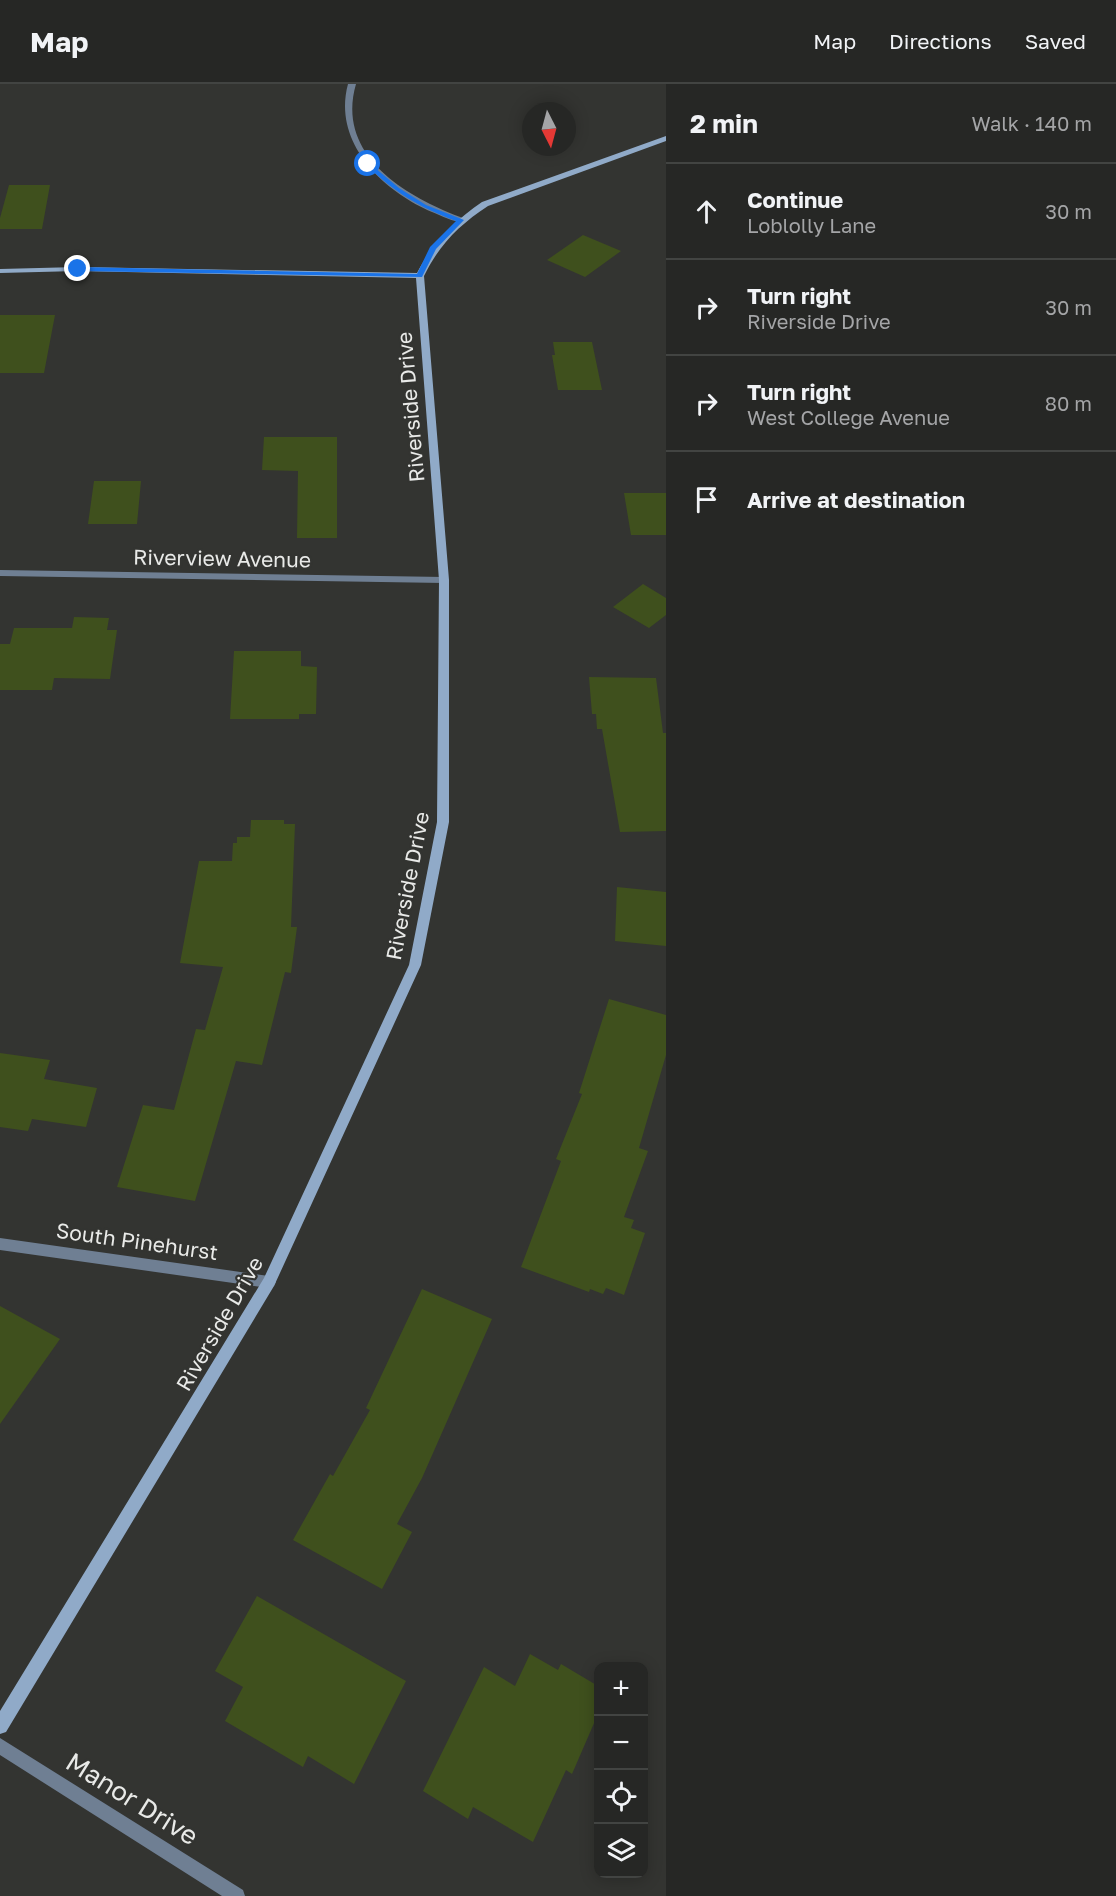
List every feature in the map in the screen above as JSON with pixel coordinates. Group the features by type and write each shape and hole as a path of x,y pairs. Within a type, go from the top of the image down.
{"street":[{"path":"352,84 346,103 351,129 368,164 396,189 424,206 460,220"},
{"name":"Riverside Drive","path":"0,1726 268,1282 415,965 443,822 444,580 420,276 433,248 460,220 485,204 666,138"},
{"path":"0,271 78,269 420,276"},
{"name":"Riverview Avenue","path":"0,573 444,580"},
{"name":"South Pinehurst","path":"0,1244 268,1282"},
{"name":"Manor Drive","path":"0,1746 237,1896"}],"building":[{"path":"9,185 50,185 42,229 0,229 0,218"},
{"path":"583,235 621,251 585,277 547,260"},
{"path":"0,315 55,315 44,373 0,373"},
{"path":"553,342 592,342 602,390 558,390 552,355 555,355"},
{"path":"264,437 337,437 337,538 297,538 298,471 262,470"},
{"path":"94,481 141,481 137,524 88,524"},
{"path":"624,493 666,493 666,535 631,535"},
{"path":"643,584 666,598 666,615 649,628 613,607"},
{"path":"74,617 109,618 107,630 117,630 110,679 54,678 52,690 0,690 0,644 10,644 14,628 72,628"},
{"path":"234,651 301,651 301,666 317,667 316,714 299,714 299,719 230,719"},
{"path":"589,677 656,678 663,733 666,733 666,831 620,832 602,729 597,729 596,714 592,714"},
{"path":"251,820 284,820 284,824 295,824 291,927 297,927 291,973 285,972 262,1065 236,1061 195,1201 117,1187 143,1105 174,1110 196,1029 205,1030 223,967 180,963 199,861 232,861 233,843 237,843 237,837 250,837"},
{"path":"617,887 666,892 666,946 615,941"},
{"path":"609,999 666,1015 666,1055 639,1148 648,1151 624,1217 634,1220 631,1228 645,1233 624,1295 606,1288 603,1294 590,1289 589,1292 521,1267 561,1161 556,1159 582,1094 579,1093"},
{"path":"0,1053 50,1060 44,1079 97,1088 86,1127 32,1119 28,1131 0,1127"},
{"path":"422,1289 492,1319 422,1478 397,1524 412,1532 382,1589 293,1540 330,1474 333,1476 370,1410 366,1408"},
{"path":"0,1306 60,1339 0,1424"},
{"path":"257,1596 406,1681 354,1784 308,1756 303,1767 225,1721 243,1687 215,1671"},
{"path":"530,1654 558,1670 561,1664 594,1684 594,1723 572,1774 566,1770 533,1842 473,1807 468,1819 423,1791 484,1667 515,1686"}],"route":[{"path":"78,269 420,276 433,248 460,220 424,206 396,189 368,164"}]}
